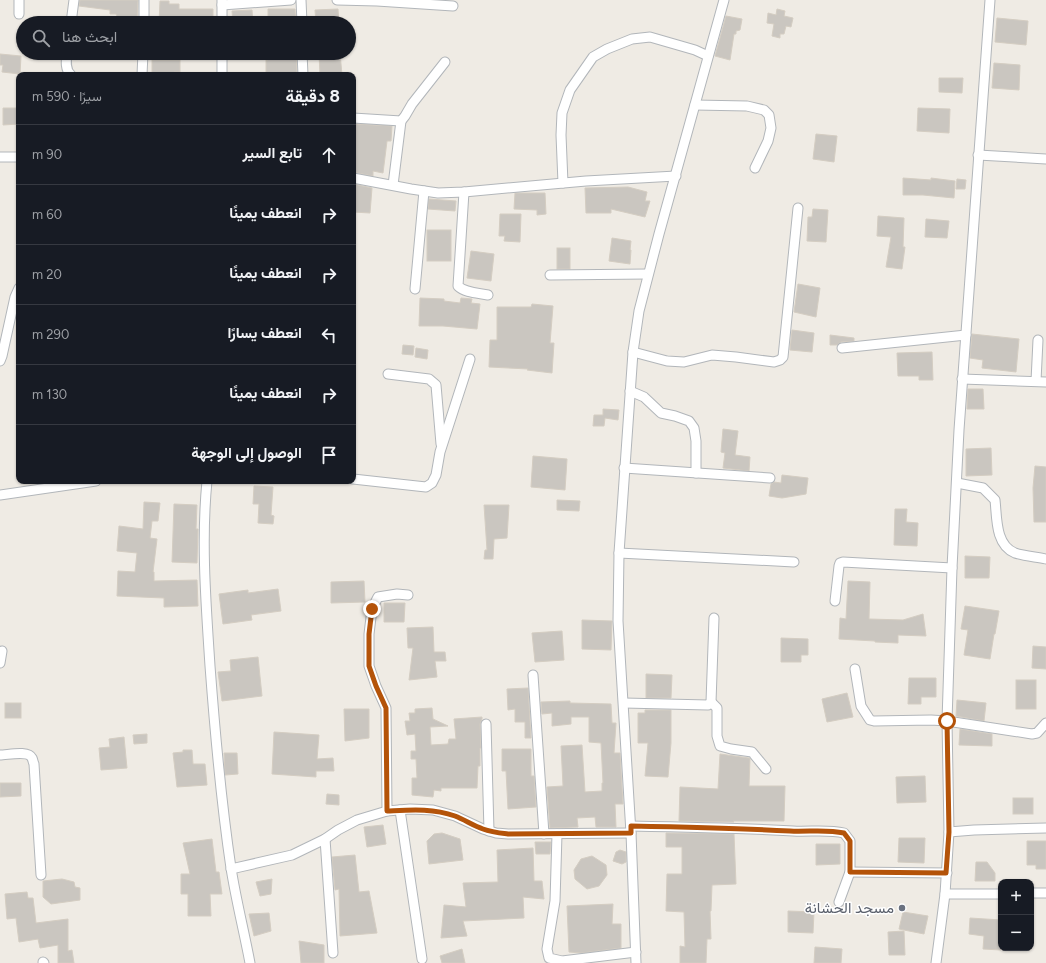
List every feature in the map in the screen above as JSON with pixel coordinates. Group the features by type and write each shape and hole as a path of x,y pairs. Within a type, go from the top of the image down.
{"street":[{"path":"19,0 19,14"},
{"path":"72,16 74,0"},
{"path":"144,0 144,16"},
{"path":"222,16 222,2 291,0"},
{"path":"301,0 302,16"},
{"path":"337,0 453,6"},
{"path":"636,963 631,830 618,621 619,553 633,352 639,311 648,274 724,0"},
{"path":"936,963 945,894 949,832 947,721 952,568 962,379 990,0"},
{"path":"564,183 561,134 562,113 570,90 593,57 632,39 650,37 695,50 708,56"},
{"path":"67,60 68,72"},
{"path":"142,72 143,60"},
{"path":"222,60 222,72"},
{"path":"302,60 303,72"},
{"path":"392,185 401,120 445,62"},
{"path":"695,105 747,106 764,110 770,115 771,128 768,141 755,168"},
{"path":"356,118 401,120"},
{"path":"978,155 1046,159"},
{"path":"0,158 16,157"},
{"path":"356,179 438,193 676,176"},
{"path":"415,289 424,191"},
{"path":"464,192 458,286 461,289 470,292 488,295"},
{"path":"633,352 667,361 684,362 712,355 774,362 780,360 783,357 798,208"},
{"path":"550,275 648,274"},
{"path":"0,361 16,295"},
{"path":"842,348 966,335"},
{"path":"1036,381 1038,340"},
{"path":"356,479 426,487 432,483 436,475 441,450 470,359"},
{"path":"388,374 429,379 436,386 441,450"},
{"path":"962,379 1046,382"},
{"path":"630,391 644,398 661,413 689,420 694,428 696,441 696,473"},
{"path":"624,468 770,478"},
{"path":"957,483 983,488 995,500 999,535 1006,547 1015,553 1046,559"},
{"path":"0,495 75,484"},
{"path":"207,484 205,507 206,599 213,708 231,869 250,963"},
{"path":"619,553 794,562"},
{"path":"835,601 839,566 840,563 843,562 952,568"},
{"path":"387,811 386,708 369,666 368,653 370,628 372,609 378,597 397,594 408,595"},
{"path":"714,618 711,702 717,708 717,736 720,746 752,752 766,769"},
{"path":"0,663 2,651"},
{"path":"855,669 861,706 870,720 947,721 1032,734 1037,733 1046,723"},
{"path":"533,675 544,834"},
{"path":"624,703 708,705 711,702"},
{"path":"486,724 489,831"},
{"path":"0,756 22,753 28,754 32,758 34,764 41,875"},
{"path":"231,869 292,855 325,839 357,820 387,811 410,809 433,810 455,816 489,831 508,834 557,834 631,830 731,828 796,831 834,830 844,833 850,841 850,872 840,902"},
{"path":"400,810 422,959"},
{"path":"949,832 1046,828"},
{"path":"557,834 555,901 548,949 549,958 562,961 636,952"},
{"path":"325,839 334,953"},
{"path":"850,872 946,873"},
{"path":"1034,893 1046,893"},
{"path":"945,894 998,894"}],"building":[{"path":"80,0 138,0 137,16 117,16 116,14 110,14 110,10 79,6"},
{"path":"160,1 169,1 169,4 179,4 179,9 213,9 213,16 159,16"},
{"path":"268,9 295,9 296,16 268,16"},
{"path":"338,9 338,16 315,16 315,10"},
{"path":"777,9 785,11 784,16 793,18 791,27 786,26 784,34 780,34 780,38 772,36 774,24 767,23 768,13 776,15"},
{"path":"252,10 252,16 232,16 232,11"},
{"path":"726,16 742,19 740,30 736,31 736,34 734,34 730,60 715,56"},
{"path":"997,18 1028,21 1026,45 995,42"},
{"path":"0,54 16,56 16,60 21,60 20,72 16,72 16,74 2,72 3,65 0,65"},
{"path":"152,60 180,60 180,72 152,72"},
{"path":"266,60 296,60 297,72 266,72"},
{"path":"319,60 341,60 342,72 320,72"},
{"path":"994,63 1020,65 1019,90 992,88"},
{"path":"939,78 963,78 962,93 939,92"},
{"path":"3,108 16,108 16,124 3,125"},
{"path":"918,108 950,109 949,133 917,131"},
{"path":"356,124 392,126 391,141 387,141 383,173 373,171 373,176 356,173"},
{"path":"816,134 837,136 834,162 813,159"},
{"path":"903,178 931,180 931,178 955,181 954,198 903,195"},
{"path":"957,179 966,180 965,189 956,189"},
{"path":"356,185 372,188 370,213 356,212"},
{"path":"628,187 647,192 645,201 650,201 645,217 611,209 611,213 586,213 585,188"},
{"path":"515,193 545,193 546,214 537,215 537,210 514,209"},
{"path":"429,199 456,201 455,211 428,209"},
{"path":"813,209 828,210 826,242 807,241 808,217 812,217"},
{"path":"500,214 521,214 520,242 504,241 505,236 499,236"},
{"path":"878,216 904,218 903,247 905,247 902,269 886,267 891,237 877,236"},
{"path":"926,219 949,221 947,238 925,237"},
{"path":"427,230 451,230 451,261 427,261"},
{"path":"612,238 631,241 630,264 609,261"},
{"path":"557,248 570,248 570,269 557,269"},
{"path":"471,251 494,254 491,281 467,278"},
{"path":"798,284 820,288 816,317 794,312"},
{"path":"420,298 444,299 444,301 460,303 461,298 472,299 471,303 480,304 477,329 443,326 419,326"},
{"path":"532,304 553,306 550,343 554,343 552,373 527,370 528,369 489,367 490,340 497,340 497,307 531,307"},
{"path":"792,330 814,333 812,352 790,350"},
{"path":"972,334 1019,339 1016,372 982,368 983,360 970,358"},
{"path":"830,335 854,338 854,341 830,345"},
{"path":"403,345 414,346 413,355 402,354"},
{"path":"416,348 428,350 427,359 415,357"},
{"path":"932,352 933,380 919,380 919,376 898,376 897,353"},
{"path":"968,389 983,389 984,409 967,409"},
{"path":"603,409 619,410 618,420 605,418 604,426 593,426 594,415 603,415"},
{"path":"723,429 738,431 735,455 750,457 749,471 723,468 725,453 721,452"},
{"path":"991,448 992,475 966,476 966,449"},
{"path":"533,456 567,459 565,490 531,487"},
{"path":"1035,466 1046,467 1046,522 1034,522 1033,488"},
{"path":"782,475 808,478 806,494 782,498 769,496 771,484 774,482 781,483"},
{"path":"254,486 273,487 271,515 274,516 273,524 258,523 259,504 253,504"},
{"path":"557,500 580,501 579,511 557,510"},
{"path":"144,502 160,503 158,521 152,521 150,538 157,539 153,572 154,581 197,580 198,606 164,607 164,598 117,596 118,571 135,572 137,553 117,551 119,526 143,529"},
{"path":"174,504 197,505 197,563 172,562"},
{"path":"484,505 509,505 507,538 494,539 493,559 484,559 485,550 487,550"},
{"path":"895,509 907,509 906,522 918,523 917,546 894,545"},
{"path":"965,556 990,557 989,578 965,578"},
{"path":"364,581 365,602 331,603 331,582"},
{"path":"848,581 870,582 869,619 903,620 923,614 926,636 898,635 898,643 839,639 840,618 846,619"},
{"path":"278,589 281,611 251,615 252,620 223,624 219,594 248,590 248,593"},
{"path":"384,603 405,603 404,622 384,622"},
{"path":"965,606 999,611 990,659 964,655 968,630 961,629"},
{"path":"582,620 612,621 611,650 582,649"},
{"path":"433,627 434,652 445,652 446,661 435,661 437,677 409,680 413,648 408,648 407,628"},
{"path":"562,631 564,660 535,662 532,633"},
{"path":"781,638 808,639 808,655 801,655 801,662 781,662"},
{"path":"1033,646 1046,647 1046,669 1032,668"},
{"path":"258,657 262,696 222,701 218,672 231,671 230,660"},
{"path":"646,674 672,675 671,698 646,698"},
{"path":"909,678 936,678 936,697 921,697 921,704 908,704"},
{"path":"1016,680 1036,680 1036,709 1016,709"},
{"path":"528,688 531,738 525,738 525,722 515,722 515,709 508,710 507,689"},
{"path":"847,693 853,717 827,722 822,699"},
{"path":"957,700 986,703 984,721 956,716"},
{"path":"570,701 570,703 611,704 612,723 616,723 614,753 620,753 623,804 615,804 616,827 596,827 595,817 577,818 578,827 550,828 547,787 563,786 561,746 582,745 585,792 602,791 601,743 589,742 589,717 571,717 571,724 552,726 552,713 542,714 541,702"},
{"path":"5,703 21,703 21,718 5,718"},
{"path":"432,708 433,719 448,726 430,727 431,745 448,744 449,739 456,739 454,719 482,717 480,724 481,748 477,788 441,788 441,791 434,790 433,797 412,795 412,778 417,778 416,759 411,759 411,751 416,751 415,734 407,735 405,721 410,721 409,713 415,713 415,709"},
{"path":"344,709 369,709 369,738 345,741"},
{"path":"645,710 671,710 671,743 668,777 645,776 648,743 638,743 638,713 645,713"},
{"path":"960,729 992,734 992,746 959,745"},
{"path":"274,732 319,735 317,759 333,758 334,771 316,771 316,777 272,774"},
{"path":"147,734 147,743 134,744 133,735"},
{"path":"124,737 127,768 101,770 99,748 110,747 109,739"},
{"path":"502,749 531,749 531,776 534,776 536,807 508,809 506,771 502,771"},
{"path":"183,750 192,750 193,764 205,764 207,785 177,787 173,753 183,752"},
{"path":"224,753 237,753 238,774 225,775"},
{"path":"720,754 750,759 749,786 785,786 784,821 679,821 680,787 718,789"},
{"path":"925,776 926,802 897,803 896,777"},
{"path":"0,783 21,783 21,796 0,797"},
{"path":"327,794 339,795 339,805 326,804"},
{"path":"1013,798 1033,798 1033,814 1013,814"},
{"path":"383,825 386,844 367,847 364,827"},
{"path":"442,833 460,839 463,860 429,864 427,841 434,834"},
{"path":"666,833 734,834 736,884 712,885 710,911 711,939 707,939 706,963 680,963 680,946 685,947 684,912 666,911 667,874 682,874 682,847 666,847"},
{"path":"899,838 925,838 924,863 898,862"},
{"path":"212,839 216,872 219,872 222,894 210,894 211,916 188,916 188,894 181,894 181,874 190,874 183,843"},
{"path":"1027,841 1046,841 1046,869 1036,869 1036,865 1027,865"},
{"path":"535,842 551,842 550,854 536,854"},
{"path":"816,844 840,844 840,864 816,865"},
{"path":"533,848 534,881 542,881 544,899 523,897 524,918 463,921 467,936 441,938 444,905 466,907 463,883 498,882 497,850"},
{"path":"620,850 626,852 626,862 622,864 613,861 616,852"},
{"path":"355,855 359,892 369,891 377,933 340,936 339,889 335,890 332,857"},
{"path":"592,856 606,865 607,875 599,886 587,889 575,879 574,870 581,859"},
{"path":"976,862 987,862 995,873 995,881 975,881"},
{"path":"62,879 74,882 75,887 80,888 80,900 51,904 43,897 43,881"},
{"path":"272,879 271,894 260,896 256,882"},
{"path":"27,892 28,898 33,898 36,923 68,919 68,951 72,950 74,963 58,963 58,945 40,948 38,939 19,942 16,918 7,919 5,894"},
{"path":"613,904 612,924 621,924 621,948 581,953 569,952 567,906"},
{"path":"788,911 814,912 813,933 788,932"},
{"path":"903,912 928,916 924,934 899,929"},
{"path":"269,913 271,931 254,936 249,914"},
{"path":"970,918 998,920 998,950 983,949 984,936 969,934"},
{"path":"904,931 905,955 889,955 888,932"},
{"path":"299,941 324,945 324,963 301,963"},
{"path":"815,947 842,949 841,963 814,963"},
{"path":"462,949 465,963 442,963 440,956"}],"place":[{"name":"مسجد الحشانة","path":"902,908"}],"route":[{"path":"372,609 368,653 369,666 386,708 387,811 410,809 433,810 455,816 483,829 496,833 631,833 631,826 796,831 834,830 844,833 850,841 850,872 946,873 949,832 947,721"}]}
